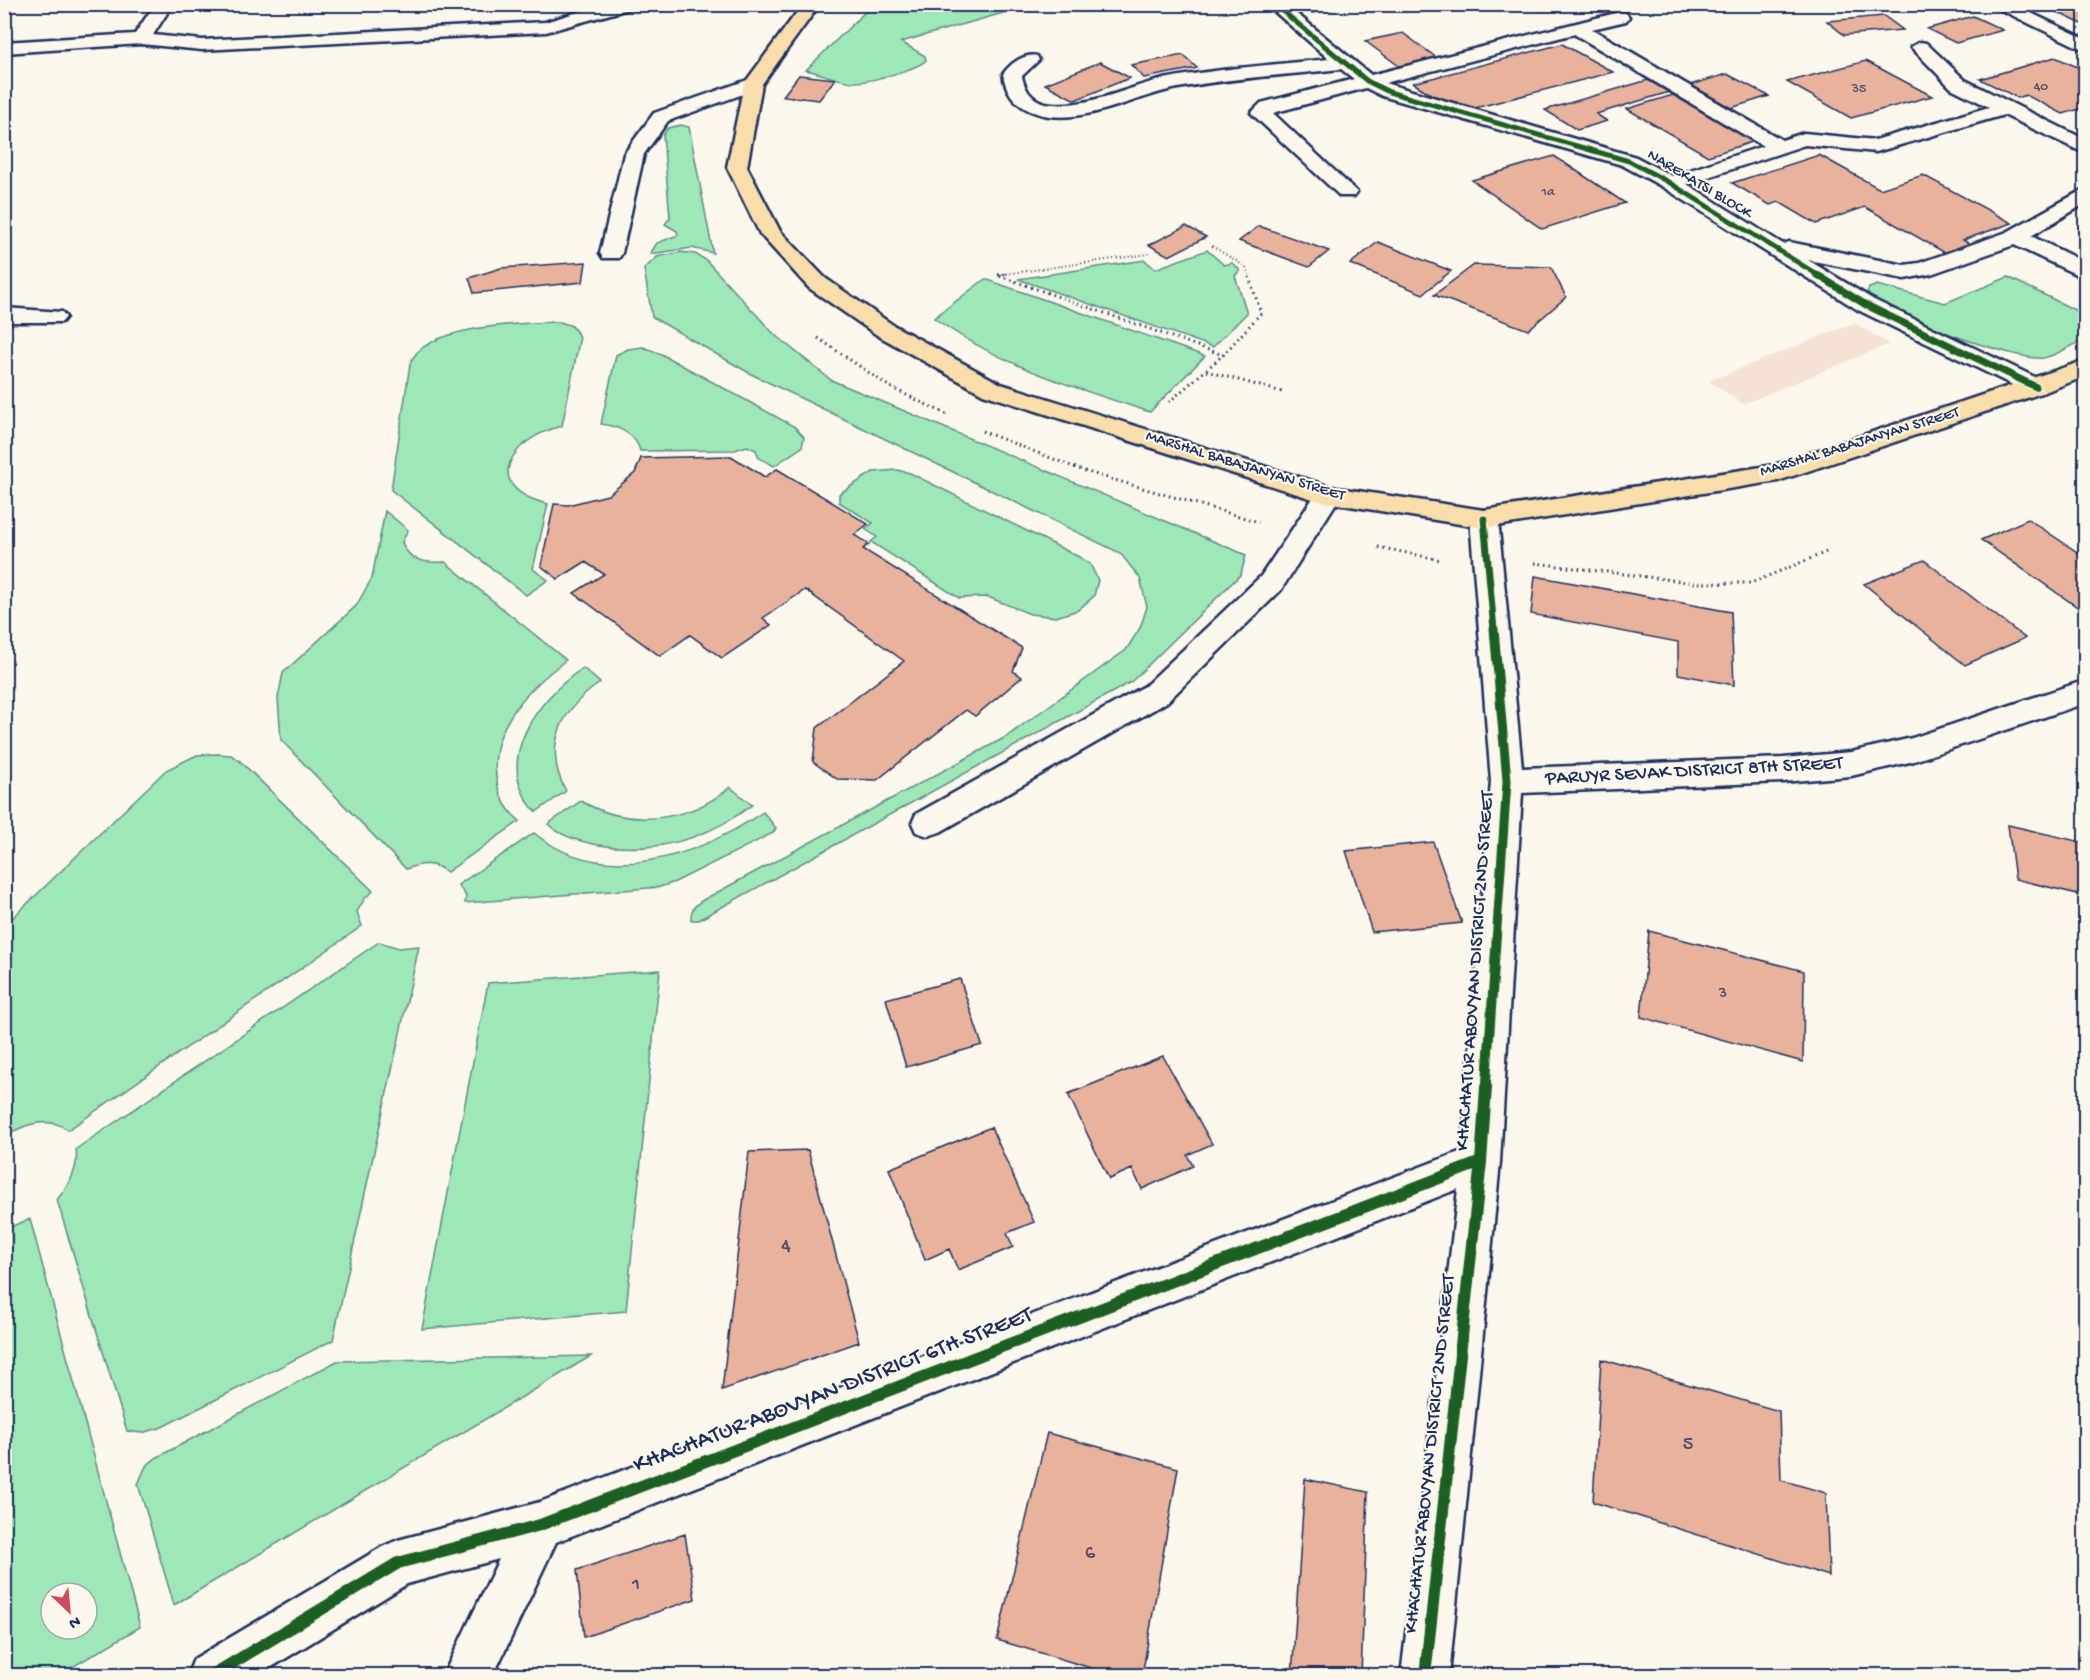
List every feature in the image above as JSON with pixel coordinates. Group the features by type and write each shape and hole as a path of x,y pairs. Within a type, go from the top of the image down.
{"main road":[{"name":"MARSHAL BABAJANYAN STREET","path":"813,4 753,84 737,167 771,234 827,290 885,330 992,389 1328,495 1484,519 1778,472 2036,387 2085,367"}],"street":[{"path":"141,39 163,6 168,4"},
{"path":"4,48 141,39 202,45 546,27 626,4"},
{"path":"1077,4 1092,4"},
{"name":"NAREKATSI BLOCK","path":"1274,4 1367,81 1414,101 1597,150 1629,161 1670,183 1866,305 2036,387"},
{"path":"1997,4 2085,46"},
{"path":"1347,192 1261,113 1268,107 1620,17"},
{"path":"1577,28 1780,147"},
{"path":"1920,47 1958,84 2085,148"},
{"path":"1030,60 1012,74 1013,87 1019,98 1034,106 1070,110 1154,87 1346,63"},
{"path":"611,253 634,154 661,117 698,101 753,84"},
{"path":"1670,183 1804,139 1876,146 2006,108"},
{"path":"1770,245 1904,272 1923,269 2015,237 2085,194"},
{"path":"2015,237 2085,272"},
{"path":"4,315 54,317"},
{"path":"928,823 1156,694 1271,583 1328,495"},
{"name":"KHACHATUR ABOVYAN DISTRICT 2ND STREET","path":"1425,1676 1480,1162 1507,782 1484,519"},
{"name":"PARUYR SEVAK DISTRICT 8TH STREET","path":"1507,782 1783,770 1851,764 1914,750 2085,691"},
{"name":"KHACHATUR ABOVYAN DISTRICT 6TH STREET","path":"211,1676 398,1563 540,1525 1480,1162"},
{"path":"467,1676 540,1525"}],"path":[{"path":"1161,409 1223,355 1261,313 1246,267 1212,246"},
{"path":"1149,254 997,275 1223,355"},
{"path":"1205,371 1282,392"}],"shaded area":[{"path":"1854,323 1889,344 1743,404 1709,381"}],"green space":[{"path":"872,5 1019,5 1010,11 901,42 925,56 926,60 922,64 893,74 856,82 844,81 806,70"},
{"path":"681,125 689,127 713,253 692,248 650,254 657,243 678,235 677,231 665,224 670,218 663,135 668,128"},
{"path":"1207,250 1224,265 1232,263 1240,270 1235,276 1247,313 1213,347 1018,279 1145,260 1155,269"},
{"path":"681,252 695,254 706,260 775,335 831,380 1246,555 1241,574 1131,682 699,920 691,920 691,913 695,906 703,900 1006,737 1126,650 1140,628 1147,607 1140,578 1120,553 751,374 652,317 644,269 657,257"},
{"path":"2008,277 2085,315 2085,339 2048,357 2028,357 1979,344 1921,323 1896,312 1867,292 1869,288 1877,285 1945,303"},
{"path":"985,279 1205,356 1150,412 1066,384 1038,374 985,349 934,318"},
{"path":"560,322 572,326 580,337 562,426 528,441 517,452 510,464 508,475 514,487 527,497 548,504 533,569 548,580 526,595 391,490 410,364 419,351 434,341 476,329 500,325"},
{"path":"643,347 661,354 795,427 804,437 802,447 774,466 759,458 756,450 747,446 735,450 640,451 635,440 625,432 601,424 616,355 628,349"},
{"path":"897,470 910,473 1081,558 1090,564 1098,580 1094,596 1078,610 1056,617 1030,614 988,597 959,598 871,542 877,537 865,529 873,523 839,502 839,494 873,472"},
{"path":"385,511 408,530 402,542 409,554 419,560 445,562 566,660 523,699 512,714 497,748 495,767 498,787 509,810 520,821 447,872 437,866 427,864 406,869 281,740 278,698 283,673 356,606 372,578"},
{"path":"583,668 600,683 575,705 559,730 556,759 559,775 566,791 536,812 523,792 518,772 519,752 525,732 536,713 550,696"},
{"path":"197,755 231,755 240,761 373,891 365,898 357,912 362,926 68,1130 53,1123 44,1122 28,1125 5,1136 5,925 166,770"},
{"path":"730,787 752,805 735,817 699,835 661,845 620,847 592,844 565,836 548,824 581,801 599,810 618,815 657,818 696,808"},
{"path":"763,812 776,828 773,833 675,882 660,887 465,903 466,896 458,885 534,833 561,850 590,860 619,863 650,860 680,853 709,842"},
{"path":"379,942 399,948 419,946 333,1340 160,1428 141,1433 127,1431 57,1200 72,1176 76,1163 76,1149"},
{"path":"660,970 626,1311 422,1329 488,983"},
{"path":"30,1219 140,1627 59,1675 5,1675 5,1229"},
{"path":"591,1356 174,1605 138,1484 146,1466 156,1458 337,1361"}],"building":[{"path":"1301,4 1357,4 1312,13"},
{"path":"1530,4 1564,4 1539,10"},
{"path":"2040,4 2086,4 2086,26"},
{"path":"1884,16 1903,30 1844,35 1827,21"},
{"path":"1973,16 2003,30 1956,43 1927,29"},
{"path":"1403,33 1437,58 1399,66 1365,41"},
{"path":"1562,44 1613,72 1475,108 1434,96 1413,83"},
{"path":"1183,55 1197,68 1144,78 1131,65"},
{"path":"2055,57 2086,71 2086,107 2063,114 2026,95 2018,98 1980,79"},
{"path":"1866,61 1932,96 1851,118 1787,82"},
{"path":"1100,62 1130,78 1075,100 1045,84"},
{"path":"1727,74 1769,96 1731,108 1690,85"},
{"path":"799,75 835,79 819,100 783,96"},
{"path":"1648,80 1669,92 1596,114 1607,121 1577,130 1545,110"},
{"path":"1673,95 1755,141 1708,156 1627,109"},
{"path":"1819,155 1880,189 1923,175 2012,223 1963,240 1972,245 1947,254 1865,207 1816,224 1779,202 1770,205 1732,183"},
{"path":"1554,156 1625,203 1542,229 1472,180"},
{"path":"1186,226 1206,237 1169,256 1149,245"},
{"path":"1259,226 1329,251 1309,267 1239,241"},
{"path":"1378,242 1451,271 1423,294 1350,264"},
{"path":"586,262 583,282 474,293 469,278 501,268"},
{"path":"1474,265 1551,267 1566,297 1528,330 1434,295"},
{"path":"731,456 765,477 777,469 868,524 854,535 869,544 863,549 1022,648 1013,671 1022,677 975,716 966,710 877,780 837,779 813,762 817,728 904,661 805,590 763,618 771,625 722,658 690,635 660,656 574,593 604,574 585,562 558,579 541,566 554,504 568,505 608,495 635,473 641,458"},
{"path":"2028,519 2086,558 2086,613 1981,540"},
{"path":"1924,560 2025,638 1965,665 1864,584"},
{"path":"1535,576 1731,612 1734,685 1678,674 1678,642 1531,614"},
{"path":"2008,825 2086,843 2086,896 2015,879"},
{"path":"1433,842 1462,923 1372,932 1346,851"},
{"path":"1649,931 1804,971 1803,1062 1641,1017"},
{"path":"960,979 982,1045 906,1067 886,999"},
{"path":"1163,1056 1212,1144 1187,1155 1193,1166 1142,1189 1132,1169 1109,1179 1068,1094"},
{"path":"991,1127 1034,1222 1007,1233 1013,1247 958,1270 949,1249 925,1260 889,1169"},
{"path":"808,1150 859,1342 722,1390 749,1152"},
{"path":"1601,1359 1779,1411 1781,1480 1826,1493 1829,1576 1593,1502"},
{"path":"1047,1433 1178,1468 1142,1676 1118,1676 997,1640"},
{"path":"1305,1479 1368,1492 1361,1676 1292,1676"},
{"path":"685,1534 695,1599 584,1637 577,1570"}],"cycle path":[{"path":"1274,4 1367,81 1389,92 1629,161 1670,183 1866,305 2036,387"},
{"path":"1425,1676 1481,1162 1507,781 1484,519"},
{"path":"211,1676 398,1563 540,1525 1481,1162"}]}
